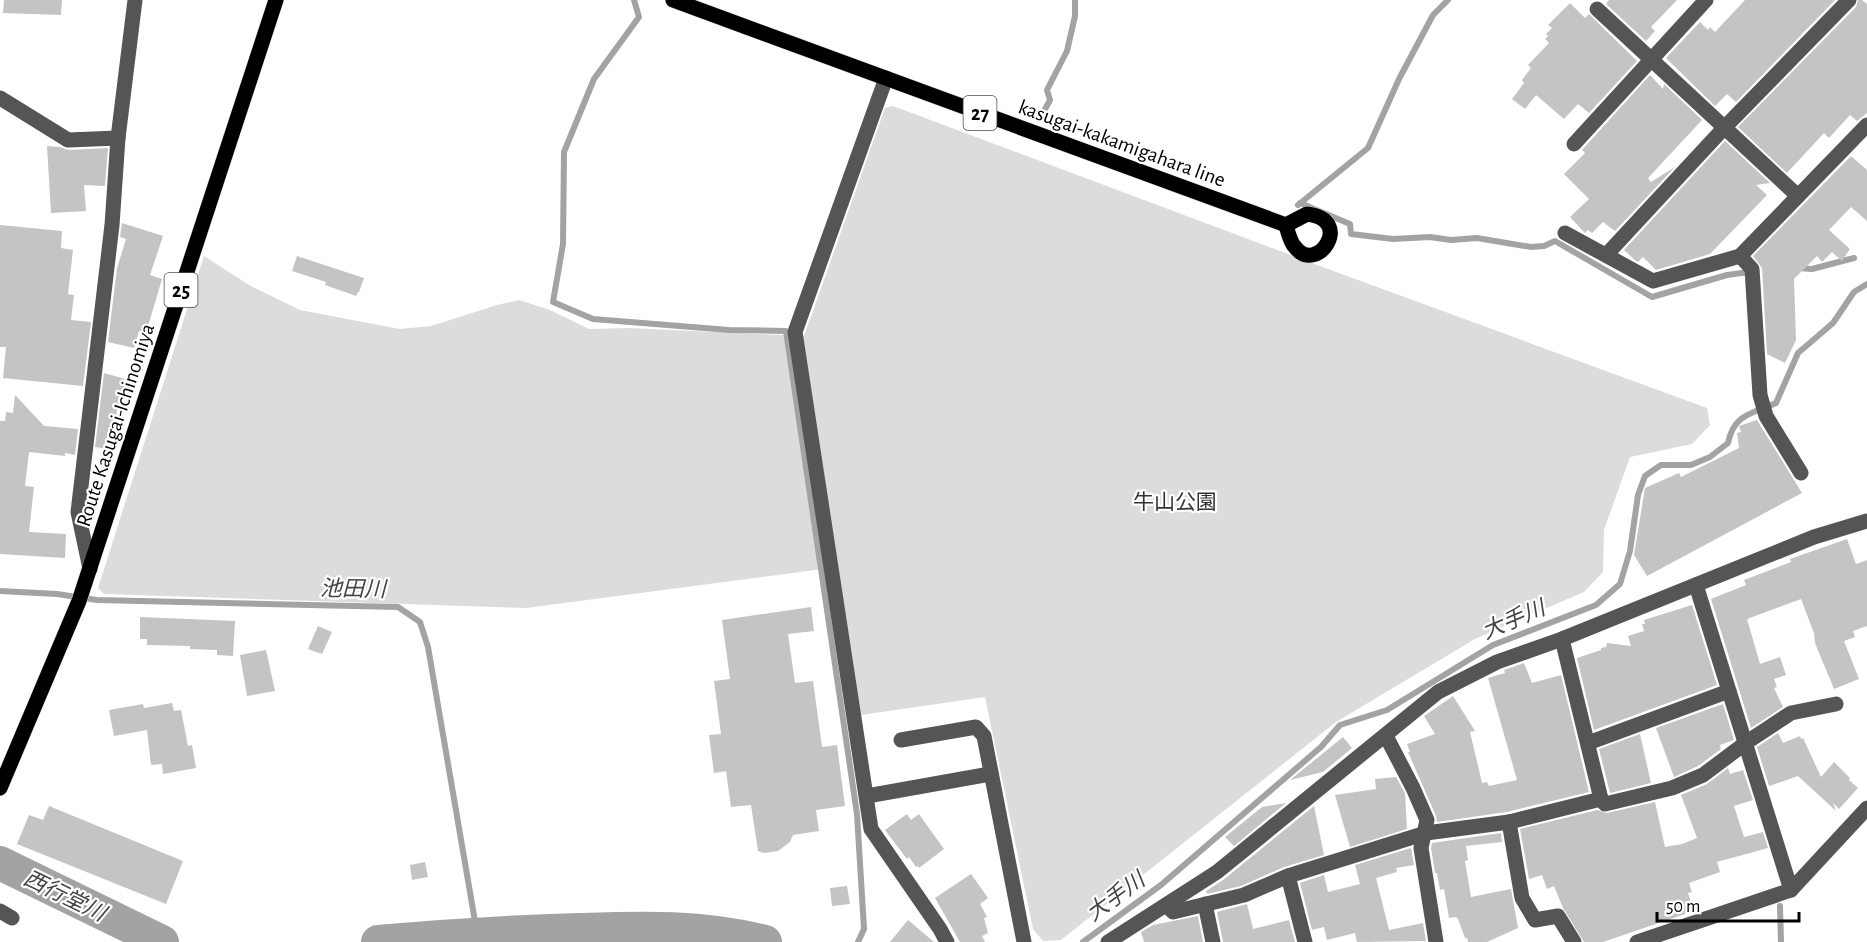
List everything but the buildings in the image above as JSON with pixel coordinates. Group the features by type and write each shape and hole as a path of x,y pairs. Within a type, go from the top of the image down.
{"main road":[{"name":"Route Kasugai-Ichinomiya","path":"0,788 79,601 276,0"},
{"name":"kasugai-kakamigahara line","path":"674,0 1286,225"}],"street":[{"path":"88,574 78,512 112,225 118,138 135,0"},
{"path":"1574,144 1706,0"},
{"path":"1607,254 1724,128 1849,0"},
{"path":"1597,9 1798,196"},
{"path":"886,78 795,332 872,830 947,942"},
{"path":"0,98 68,140 118,138"},
{"path":"1565,233 1653,281 1740,256 1865,131"},
{"path":"1740,256 1752,269 1760,395 1766,416 1801,473"},
{"path":"1108,942 1217,872 1438,692 1497,663 1814,537 1866,524"},
{"path":"1696,585 1791,890"},
{"path":"1562,639 1601,799 1605,804 1672,788 1703,776 1746,742 1791,713 1836,704"},
{"path":"1588,743 1729,691"},
{"path":"901,740 976,727 984,736 1024,942"},
{"path":"1386,736 1427,820 1421,848 1436,942"},
{"path":"867,796 990,774"},
{"path":"1166,905 1173,912 1244,895 1288,876 1426,833 1509,822 1601,799"},
{"path":"1637,942 1791,890 1867,808"},
{"path":"1509,822 1522,898 1534,920 1558,916 1574,942"},
{"path":"1288,876 1305,942"},
{"path":"1205,904 1213,942"}],"green space":[{"name":"牛山公園","path":"893,106 1707,408 1710,425 1692,444 1630,457 1604,530 1603,572 1584,592 1475,639 1336,722 1061,940 1043,941 1033,929 985,697 861,715 838,567 526,608 104,594 98,588 204,256 249,285 300,310 400,329 431,326 519,300 550,310 589,329 629,328 804,336 885,108"}],"waterway":[{"path":"634,0 639,17 594,79 564,152 563,244 553,302 593,319 729,330 786,331 857,814 864,929 858,942"},
{"path":"1044,111 1050,100 1047,90 1067,51 1075,16 1075,0"},
{"path":"1298,205 1368,148 1399,79 1433,15 1448,0"},
{"path":"1300,203 1350,224 1351,234 1393,239 1477,238 1531,247 1544,246 1555,241 1652,297 1727,275 1749,272"},
{"path":"1798,268 1812,269 1854,258"},
{"name":"大手川","path":"1083,942 1161,885 1321,747 1340,725 1387,710 1493,645 1596,605 1620,584 1630,551 1638,495 1645,476 1661,465 1691,465 1710,457 1728,443 1739,420 1776,403 1798,353 1833,323 1854,292 1867,284"},
{"name":"池田川","path":"0,591 57,594 97,600 398,607 420,622 428,647 477,933"},
{"name":"西行堂川","path":"0,863 162,942"},
{"path":"1780,906 1781,942"},
{"name":"西行堂川","path":"378,942 503,933 650,929 718,933 765,942"}]}
